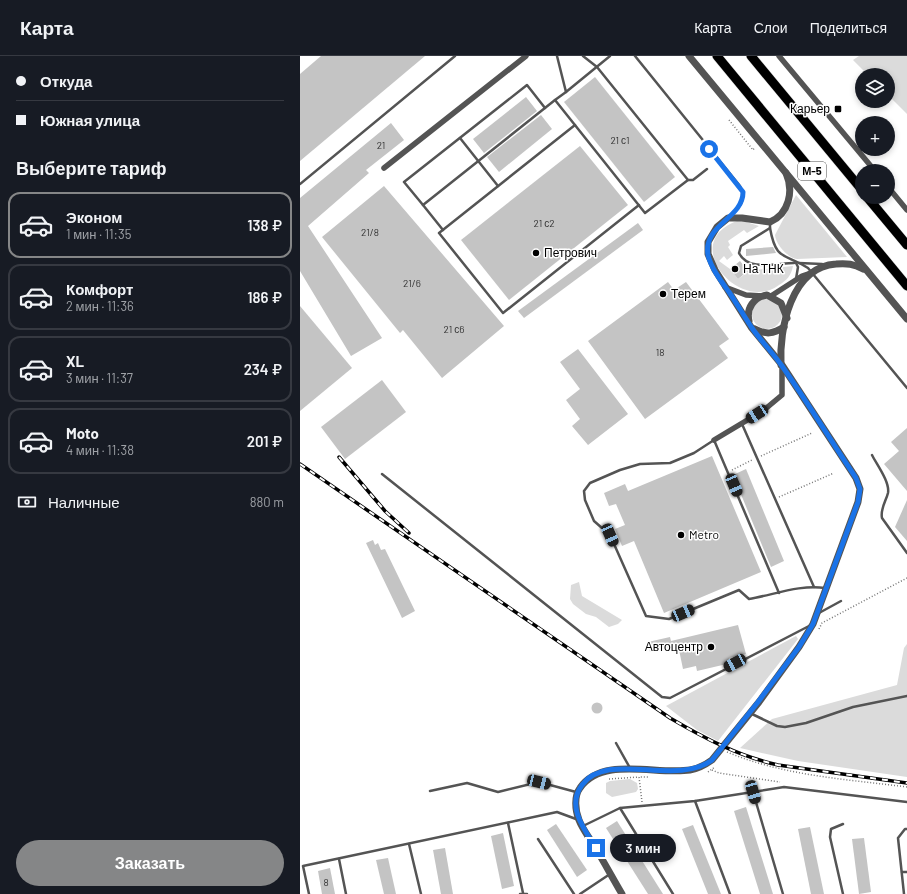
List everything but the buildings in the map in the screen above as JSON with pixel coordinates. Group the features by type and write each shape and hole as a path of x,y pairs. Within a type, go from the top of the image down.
{"highway":[{"name":"М-5","path":"717,56 907,286"},
{"name":"М-5","path":"751,56 855,182"},
{"path":"873,204 907,245"}],"street":[{"path":"384,168 526,56"},
{"path":"689,56 907,319"},
{"path":"779,56 868,164"},
{"path":"622,894 581,823 576,806 577,792 589,776 599,772 615,769 676,772 704,766 712,760 816,626 817,615 858,502 860,489 856,478 782,365 750,325 725,287 708,254 708,242 717,227 728,218 770,225 780,215 788,201 790,188 786,173"},
{"path":"895,195 907,210"},
{"path":"725,287 746,295 771,296 796,280 829,265 847,263 867,271"},
{"path":"714,440 742,424 782,395 781,340 784,327 794,295 811,273"},
{"path":"763,296 751,305 748,315 750,325 763,333 768,334 776,332 784,327"},
{"path":"771,296 781,303 787,318"}],"lane":[{"path":"300,184 455,56"},
{"path":"557,56 566,92"},
{"path":"583,56 597,67 688,180"},
{"path":"423,205 610,56"},
{"path":"635,56 740,186 743,192 743,200 740,206 728,218"},
{"path":"443,230 404,182 527,85 545,108"},
{"path":"555,100 645,213 688,180 693,180 707,168"},
{"path":"575,125 439,233 503,313 639,206"},
{"path":"460,138 498,186"},
{"path":"829,265 795,263 750,264 743,260 739,253 741,246 770,225 772,240 784,258 795,263 803,265 811,273 907,388"},
{"path":"795,263 798,267 796,280"},
{"path":"742,424 814,587"},
{"path":"779,593 714,440 694,453 670,463 640,464 620,470 590,482 584,491 585,500 594,520 610,535 646,616 669,619 739,590 749,599 814,587 828,588"},
{"path":"872,455 888,486 888,492 881,511 882,518 907,553"},
{"path":"382,474 662,697 670,698 816,626"},
{"path":"817,615 841,601"},
{"path":"750,712 777,726 785,727 806,723 853,707 907,696"},
{"path":"616,743 631,770"},
{"path":"430,791 467,783 498,792 539,782 577,792"},
{"path":"309,894 303,866 557,812 581,823 620,808 695,801 784,787 907,802"},
{"path":"753,792 783,894"},
{"path":"695,801 730,894"},
{"path":"620,808 674,894"},
{"path":"508,823 522,894 527,894"},
{"path":"843,824 831,829 830,837 843,894"},
{"path":"904,894 898,838 905,829 907,829"},
{"path":"538,839 574,894"},
{"path":"409,844 421,894"},
{"path":"339,859 346,894"},
{"path":"902,872 907,872"},
{"path":"580,894 610,874"}],"path":[{"path":"729,120 753,150 756,148 744,133"},
{"path":"728,472 812,433"},
{"path":"774,499 834,473"},
{"path":"816,626 907,578"},
{"path":"727,752 752,762 782,771 907,787"},
{"path":"704,773 712,770"},
{"path":"607,779 653,777"},
{"path":"639,778 643,806"}],"shaded area":[{"path":"859,56 907,56 907,114 895,102 895,68 861,68 853,60"},
{"path":"796,195 847,257 797,259 790,256 783,250 775,235"},
{"path":"740,220 759,226 747,233 744,230 728,241 730,245 728,247 733,255 727,260 724,256 719,261 730,269 738,279 748,272 746,271 793,266 788,277 779,285 763,292 747,290 732,283 720,271 714,257 713,243 722,230"},
{"path":"767,299 778,303 782,314 778,325 767,329 756,325 752,314 756,303"},
{"path":"579,582 582,596 622,620 618,624 609,627 596,617 586,614 573,604 570,599 571,585"},
{"path":"796,636 798,639 718,741 697,730 666,706"},
{"path":"907,644 907,777 798,761 740,748 772,719 897,685 904,648"},
{"path":"630,779 637,783 638,789 636,792 612,797 606,793 606,783 610,781"}],"railway":[{"path":"339,457 385,511 409,533"},
{"path":"300,464 670,718 696,733 749,757 778,765 907,783"}],"place":[{"name":"Карьер","path":"838,109"},
{"name":"Петрович","path":"536,253"},
{"name":"На ТНК","path":"735,269"},
{"name":"Терем","path":"663,294"},
{"name":"Metro","path":"681,535"},
{"name":"Автоцентр","path":"711,647"}],"route":[{"path":"596,848 579,820 576,806 577,792 583,783 589,776 599,772 615,769 676,772 704,766 712,760 799,647 813,624 828,588 858,502 860,489 856,478 782,365 751,327 742,311 719,278 711,262 708,254 708,242 711,235 717,227 740,206 743,200 743,192 740,186 709,149"}]}
